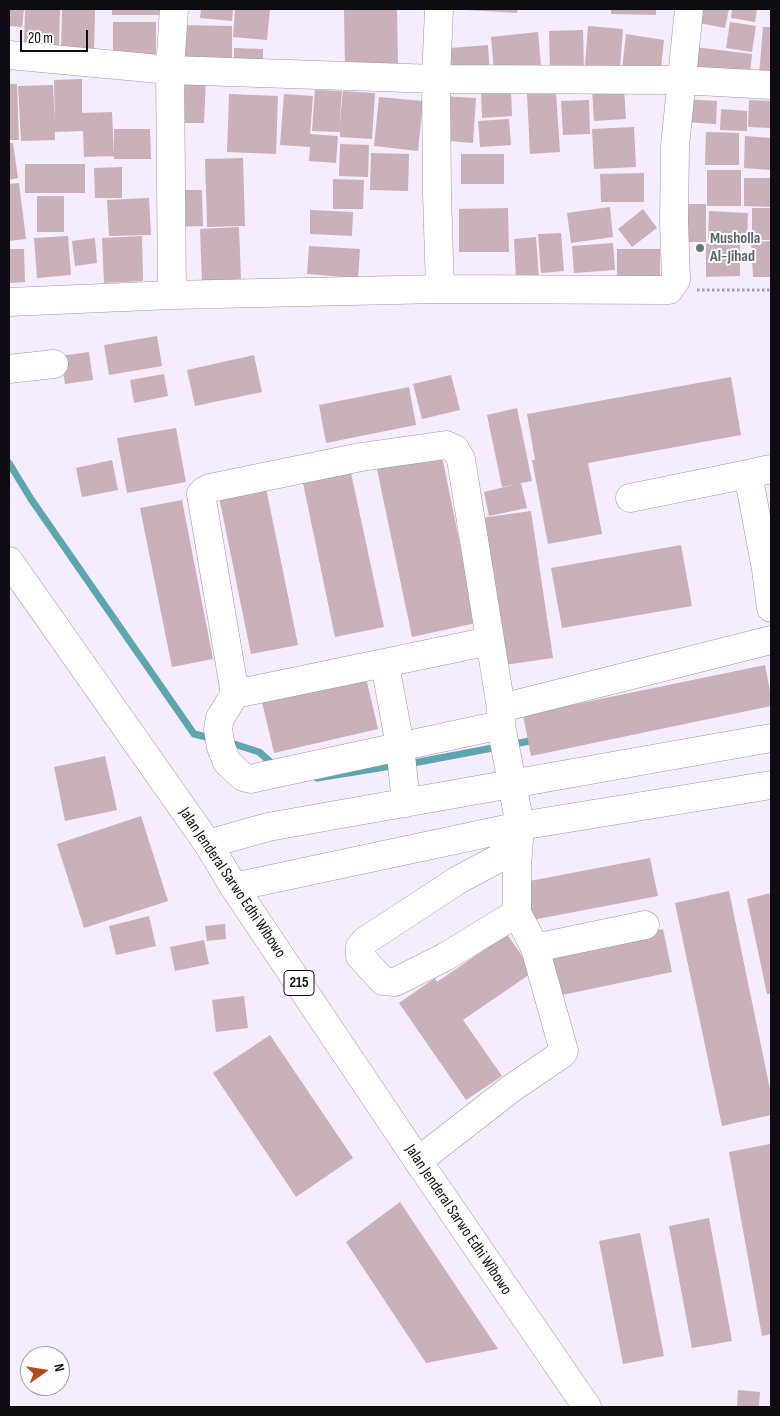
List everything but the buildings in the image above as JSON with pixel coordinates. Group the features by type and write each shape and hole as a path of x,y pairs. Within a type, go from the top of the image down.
{"street":[{"path":"172,295 170,70 174,9"},
{"path":"440,9 436,79 440,289"},
{"path":"9,302 172,295 440,289 669,290 676,280 674,221 676,146 689,9"},
{"path":"9,55 170,70 436,79 681,80 771,85"},
{"path":"9,369 54,364"},
{"path":"418,1161 512,1088 562,1054 564,1048 535,948 518,913 519,837 511,784 501,716 490,641 461,459 455,449 446,445 361,457 210,488 201,494 235,694 220,718 218,729 221,747 227,762 243,777 260,777 400,746 501,716 771,640"},
{"path":"630,498 759,472 769,568 771,608"},
{"name":"Jalan Jenderal Sarwo Edhi Wibowo","path":"9,561 208,844 234,887 586,1407"},
{"path":"235,694 490,641"},
{"path":"385,664 400,746 406,803"},
{"path":"208,844 268,827 771,738"},
{"path":"234,887 519,837 771,785"},
{"path":"518,913 445,957 396,982 383,981 360,956 360,947 364,941 458,880 519,837"},
{"path":"535,948 645,925"}],"path":[{"path":"669,290 771,290"}],"waterway":[{"path":"9,463 31,499 194,734 215,739"},
{"path":"509,745 535,740"},
{"path":"228,742 259,752 275,766"},
{"path":"408,764 498,747"},
{"path":"317,778 398,765"}],"place":[{"name":"Musholla Al-Jihad","path":"700,248"}]}
